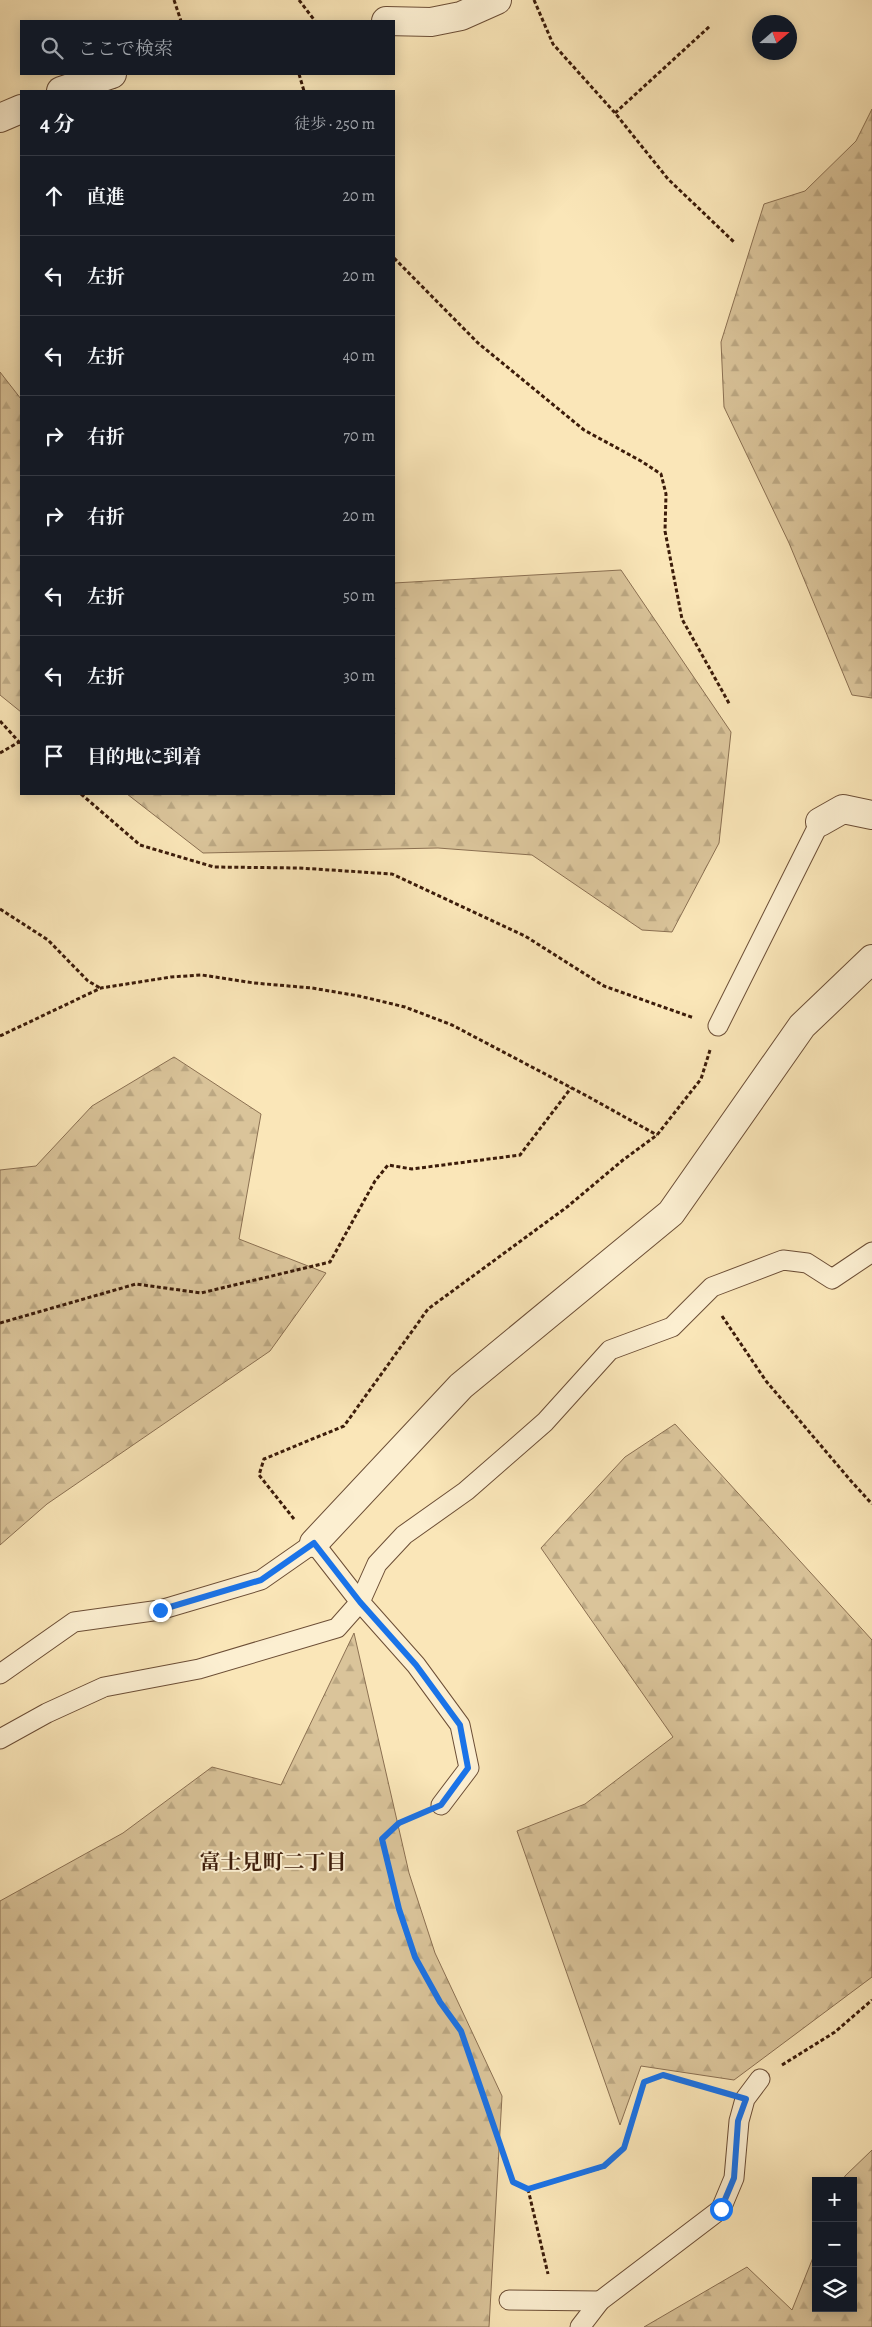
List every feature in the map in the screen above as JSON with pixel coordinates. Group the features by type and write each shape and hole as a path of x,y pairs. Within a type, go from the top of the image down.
{"street":[{"path":"395,21 431,22 461,16 497,0"},
{"path":"64,90 109,75"},
{"path":"0,118 20,109"},
{"path":"820,822 843,809 872,815"},
{"path":"314,1543 461,1386 671,1213 802,1026 872,959"}],"lane":[{"path":"718,1026 820,822"},
{"path":"1,1736 104,1687 199,1669 337,1628 360,1602 377,1564 404,1535 466,1491 545,1422 610,1350 672,1327 712,1287 783,1260 807,1263 832,1280 872,1252"},
{"path":"0,1674 74,1622 160,1610 261,1580 314,1543 360,1602 416,1665 460,1725 468,1768 441,1805"},
{"path":"580,2327 600,2301 721,2209 734,2178 738,2121 746,2099 760,2079"},
{"path":"508,2300 600,2301"}],"path":[{"path":"174,0 182,20"},
{"path":"299,0 314,20"},
{"path":"534,0 553,44 615,113 668,179 735,243"},
{"path":"615,113 710,26"},
{"path":"299,75 304,90"},
{"path":"395,259 478,343 584,430 641,461 660,474 666,494 665,531 682,620 730,705"},
{"path":"0,722 20,743 0,754"},
{"path":"83,795 140,845 214,867 299,868 392,874 525,936 604,986 718,1026 701,1079 657,1136 623,1160 567,1207 428,1309 344,1426 264,1459 258,1475 314,1543"},
{"path":"0,909 48,940 88,981 101,988"},
{"path":"0,1036 101,988 171,977 202,975 359,996 405,1007 452,1025 657,1136"},
{"path":"0,1323 136,1284 201,1293 330,1262 376,1181 388,1166 412,1169 520,1155 571,1088"},
{"path":"712,1287 724,1320 766,1381 850,1482 872,1504"},
{"path":"441,1805 399,1823 382,1839 399,1909 415,1957 440,2002 461,2031 513,2182 528,2189 604,2166 624,2148 644,2082 663,2075 746,2099"},
{"path":"760,2079 835,2032 872,2000"},
{"path":"528,2189 554,2301"}],"green space":[{"path":"872,109 872,698 852,695 789,543 724,407 721,342 764,204 805,191 856,141"},
{"path":"0,372 20,398 20,711 0,695"},
{"path":"621,570 731,732 719,843 672,932 642,930 532,855 438,848 203,853 128,795 395,795 395,583"},
{"path":"174,1057 261,1114 239,1239 326,1273 270,1351 47,1504 0,1545 0,1170 36,1166 92,1106"},
{"path":"675,1424 872,1640 872,1977 734,2080 641,2066 620,2125 517,1831 585,1804 673,1737 541,1548 625,1457"},
{"path":"354,1633 409,1873 435,1953 502,2096 489,2327 0,2327 0,1901 123,1833 212,1767 281,1785"},
{"path":"872,2150 872,2327 644,2327 747,2267 792,2310 812,2260 812,2312 857,2312 857,2177 845,2176"}],"district":[{"name":"富士見町二丁目","path":"273,1862"}],"route":[{"path":"160,1610 261,1580 314,1543 360,1602 416,1665 460,1725 468,1768 441,1805 399,1823 382,1839 399,1909 415,1957 440,2002 461,2031 513,2182 528,2189 604,2166 624,2148 644,2082 663,2075 746,2099 738,2121 734,2178 721,2209"}]}
